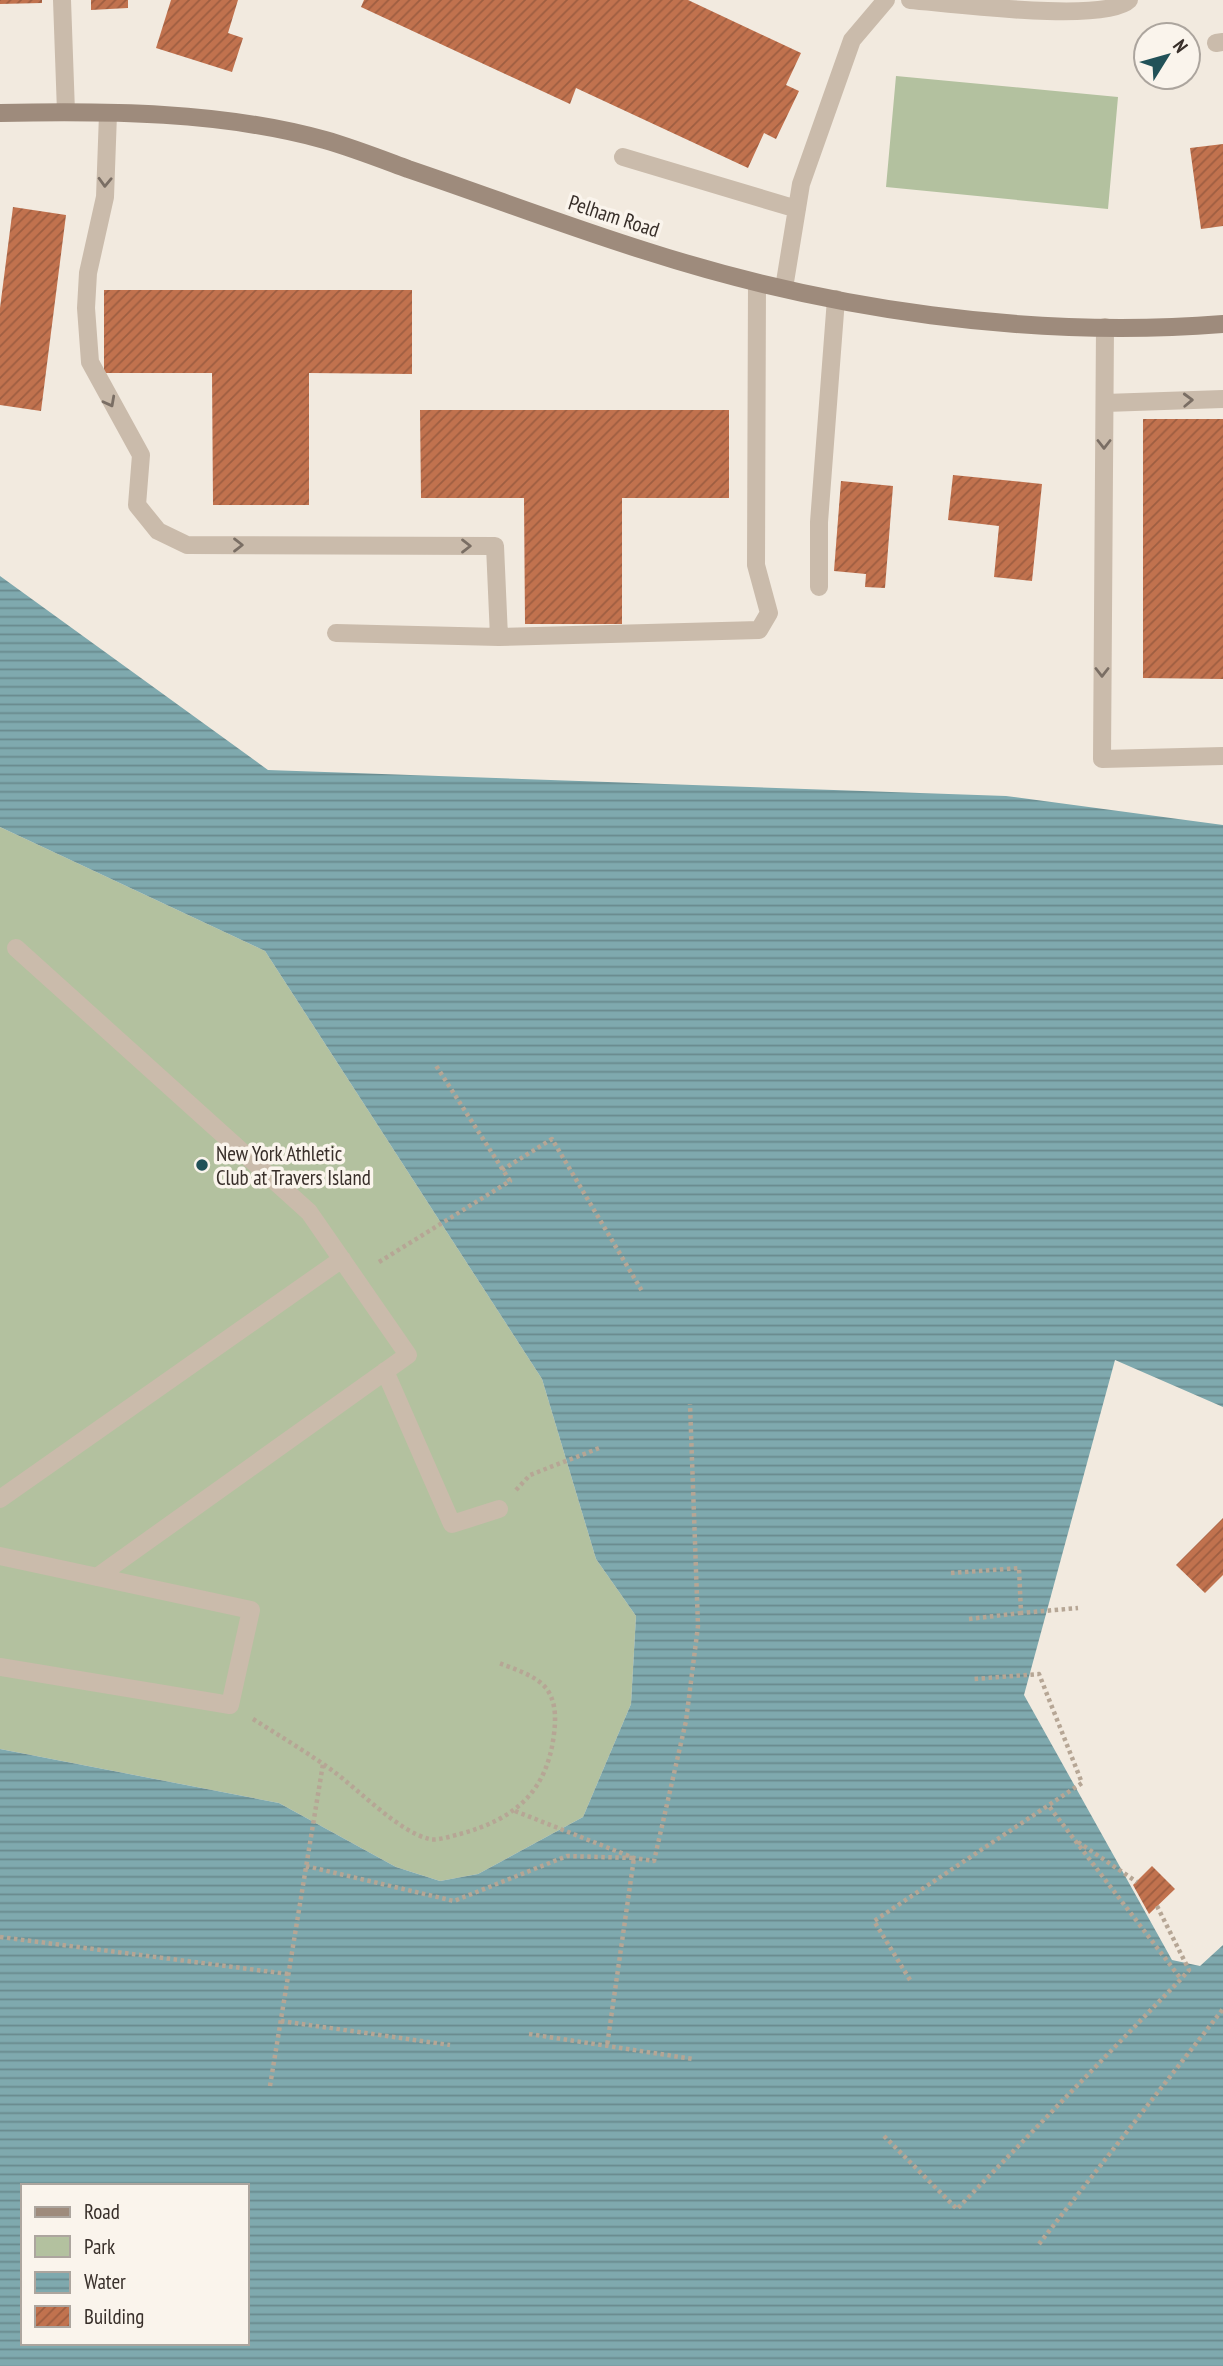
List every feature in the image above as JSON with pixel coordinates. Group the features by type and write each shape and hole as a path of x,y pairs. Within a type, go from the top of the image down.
{"main road":[{"name":"Pelham Road","path":"0,113 66,112 209,119 324,140 648,252 757,283 836,299 970,317 1105,327 1223,324"}],"lane":[{"path":"62,0 66,112"},
{"path":"784,288 802,184 852,40 886,0"},
{"path":"910,0 1068,13 1122,7 1129,0"},
{"path":"108,114 104,197 88,273 86,308 90,362 141,455 138,505 158,531 187,545 495,546 499,637"},
{"path":"623,157 797,209"},
{"path":"336,633 499,637 759,630 769,614 756,565 757,283"},
{"path":"819,587 820,522 836,299"},
{"path":"1105,327 1102,759 1223,756"},
{"path":"1105,403 1223,399"},
{"path":"16,948 309,1212 408,1355 97,1577"},
{"path":"0,1499 342,1259"},
{"path":"385,1371 452,1524 499,1509"},
{"path":"0,1556 251,1610 230,1705 0,1667"}],"path":[{"path":"354,1278 510,1181 435,1064"},
{"path":"502,1170 552,1139 642,1291"},
{"path":"306,1866 454,1901 567,1856 654,1861 686,1721 698,1626 690,1404"},
{"path":"530,1475 602,1447"},
{"path":"951,1573 1019,1568 1021,1613"},
{"path":"969,1619 1078,1608"},
{"path":"230,1705 323,1764 408,1830 431,1839 489,1826 515,1811 541,1784 552,1751 556,1717 552,1698 545,1686 533,1678 499,1663"},
{"path":"910,1980 874,1921 1082,1783 1039,1674 974,1679"},
{"path":"270,2086 323,1764"},
{"path":"1048,1805 1181,1979"},
{"path":"515,1811 634,1858"},
{"path":"1075,1840 1137,1882"},
{"path":"607,2046 634,1858"},
{"path":"884,2136 957,2209 1189,1970 1157,1906"},
{"path":"0,1937 288,1974"},
{"path":"1039,2244 1223,2009"},
{"path":"281,2021 450,2045"},
{"path":"529,2034 693,2059"}],"green space":[{"path":"896,76 1118,97 1108,209 886,187"},
{"name":"New York Athletic Club at Travers Island","path":"0,827 265,951 542,1379 596,1559 636,1616 631,1704 583,1817 478,1874 440,1881 396,1867 279,1803 0,1749"}],"water":[{"path":"0,576 268,770 1006,796 1223,825 1223,1407 1115,1360 1024,1695 1172,1960 1200,1966 1223,1945 1223,2366 0,2366 0,1749 279,1803 396,1867 440,1881 478,1874 583,1817 631,1704 636,1616 596,1559 542,1379 265,951 0,827"}],"building":[{"path":"0,0 42,0 42,3 0,4"},
{"path":"91,0 128,0 128,8 91,10"},
{"path":"171,0 238,0 228,33 243,38 232,72 156,48"},
{"path":"364,0 688,0 801,53 786,85 799,91 776,139 764,133 748,168 576,88 570,104 361,7"},
{"path":"1223,144 1223,226 1201,229 1190,148"},
{"path":"13,207 66,215 41,411 0,405 0,308"},
{"path":"104,290 412,290 412,374 309,373 309,505 213,505 212,373 104,373"},
{"path":"420,410 729,410 729,498 622,498 622,624 525,624 524,498 421,498"},
{"path":"1143,419 1223,419 1223,679 1143,678"},
{"path":"953,475 1042,484 1032,581 994,577 999,526 948,520"},
{"path":"841,481 893,486 885,588 865,587 866,574 834,571"},
{"path":"1223,1518 1223,1575 1205,1593 1176,1565"},
{"path":"1152,1866 1175,1889 1149,1914 1133,1885"}],"place":[{"name":"New York Athletic Club at Travers Island","path":"202,1165"}]}
